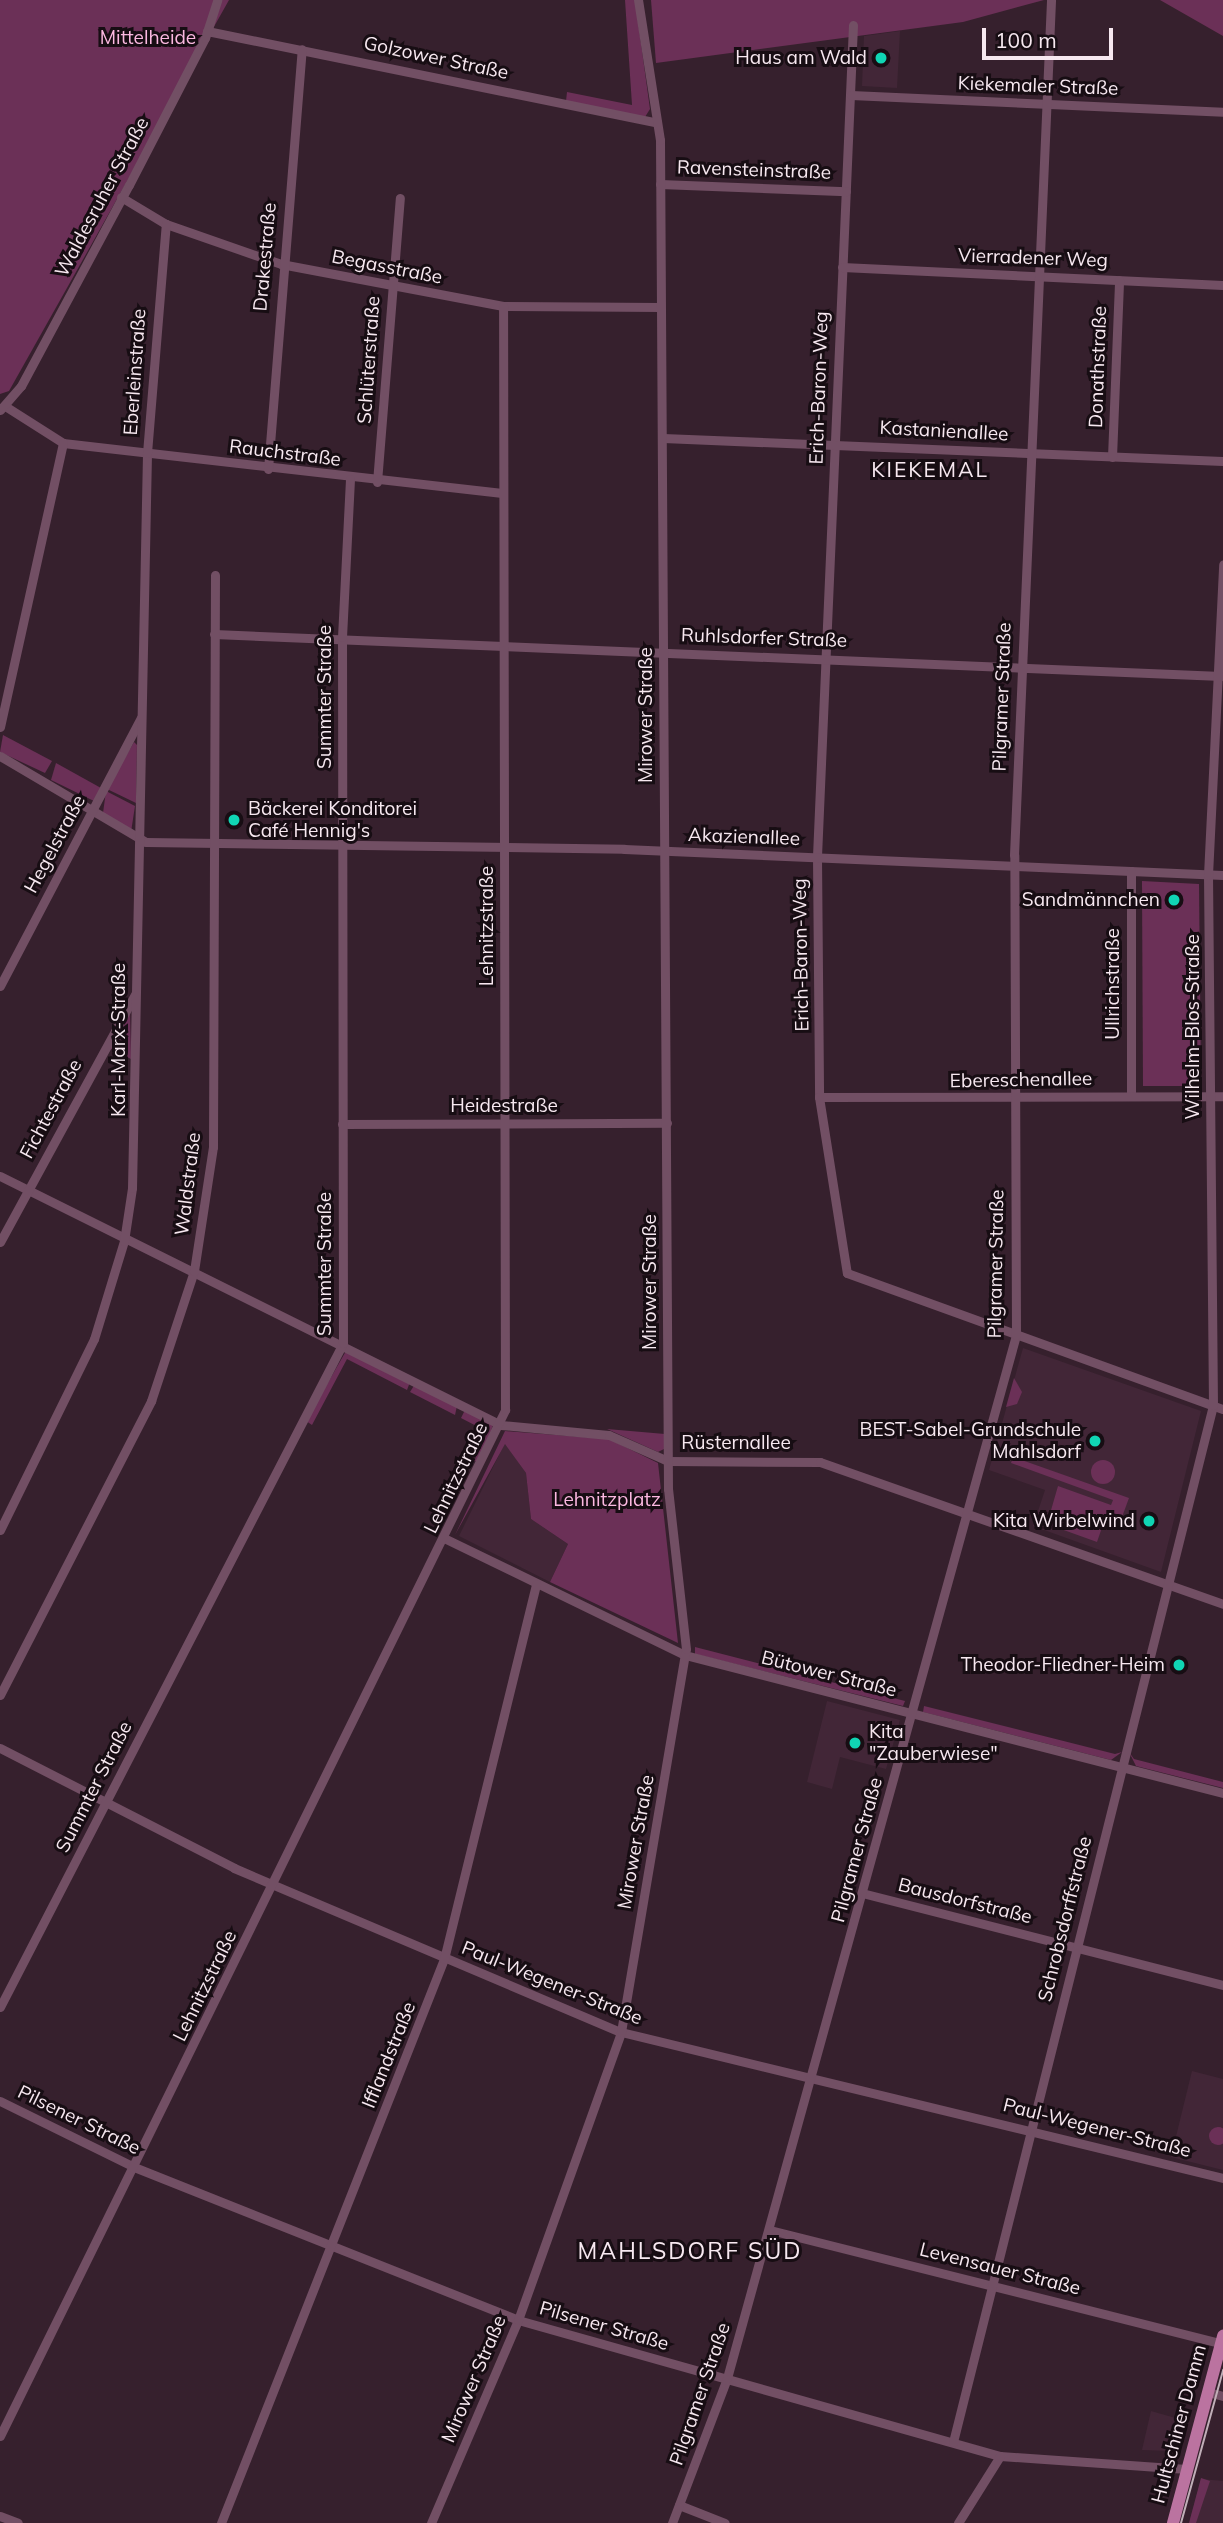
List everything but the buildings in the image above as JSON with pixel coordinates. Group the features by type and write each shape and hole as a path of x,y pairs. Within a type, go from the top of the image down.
{"main road":[{"name":"Hultschiner Damm","path":"1173,2523 1222,2339"}],"street":[{"name":"Waldesruher Straße","path":"2,408 121,197 207,31 218,0"},
{"name":"Mirower Straße","path":"431,2523 518,2320 621,2032 685,1655 668,1461 660,184 656,122 638,0"},
{"name":"Pilgramer Straße","path":"671,2523 727,2378 770,2230 1016,1335 1014,865 1020,667 1051,0"},
{"name":"Erich-Baron-Weg","path":"853,25 817,857 819,1097 847,1273 1223,1409"},
{"name":"Golzower Straße","path":"207,31 656,122"},
{"name":"Drakestraße","path":"268,469 281,264 302,49"},
{"name":"Kiekemaler Straße","path":"851,95 1223,112"},
{"name":"Ravensteinstraße","path":"660,184 846,191"},
{"name":"Begasstraße","path":"121,197 166,224 281,264 503,306 660,307"},
{"name":"Schlüterstraße","path":"377,482 400,198"},
{"name":"Eberleinstraße","path":"148,523 147,453 166,224"},
{"name":"Vierradener Weg","path":"842,267 1223,285"},
{"name":"Donathstraße","path":"1112,457 1119,279"},
{"name":"Lehnitzstraße","path":"0,2436 501,1425 505,847 503,306"},
{"name":"Rauchstraße","path":"2,408 63,443 350,479 502,493"},
{"name":"Kastanienallee","path":"663,438 1223,461"},
{"path":"0,727 63,443"},
{"name":"Summter Straße","path":"0,2007 343,1343 342,637 350,479"},
{"name":"Karl-Marx-Straße","path":"0,1530 84,1364 124,1241 137,1114 135,994 148,523"},
{"name":"Wilhelm-Blos-Straße","path":"1213,1405 1218,1270 1211,1096 1208,875 1220,676 1223,564"},
{"name":"Waldstraße","path":"0,1695 151,1402 194,1271 213,1147 215,575"},
{"name":"Ruhlsdorfer Straße","path":"214,634 342,637 1220,676"},
{"name":"Hegelstraße","path":"0,986 141,718"},
{"path":"0,756 138,840"},
{"name":"Akazienallee","path":"138,840 665,851 1223,875"},
{"name":"Ullrichstraße","path":"1131,871 1131,1096"},
{"name":"Fichtestraße","path":"0,1242 135,994"},
{"name":"Ebereschenallee","path":"819,1097 1223,1096"},
{"name":"Heidestraße","path":"342,1124 667,1123"},
{"name":"Rüsternallee","path":"0,1177 124,1241 260,1301 501,1425 609,1435 668,1461 820,1462 1223,1604"},
{"name":"Schrobsdorffstraße","path":"953,2442 1213,1405"},
{"name":"Bütower Straße","path":"446,1539 685,1655 1223,1793"},
{"name":"Ifflandstraße","path":"221,2523 444,1959 536,1584"},
{"name":"Paul-Wegener-Straße","path":"0,1748 273,1885 621,2032 1223,2178"},
{"name":"Bausdorfstraße","path":"862,1893 1223,1984"},
{"name":"Pilsener Straße","path":"0,2101 134,2167 518,2320 1000,2456 1187,2469"},
{"name":"Levensauer Straße","path":"770,2230 1222,2339"},
{"path":"1208,2392 1223,2396"},
{"path":"958,2523 1000,2456"},
{"path":"679,2505 724,2523"},
{"path":"0,2516 18,2523"}],"shaded area":[{"name":"Haus am Wald","path":"900,31 897,88 862,86 864,36"},
{"name":"BEST-Sabel-Grundschule Mahlsdorf","path":"1023,1348 1201,1411 1161,1572 1033,1526 1045,1490 989,1470"},
{"path":"505,1443 526,1473 531,1519 568,1544 550,1582 459,1536"},
{"name":"Kita \"Zauberwiese\"","path":"827,1701 900,1720 886,1769 840,1757 832,1789 807,1782"},
{"path":"1192,2071 1223,2079 1223,2170 1171,2157"},
{"path":"1151,2411 1179,2419 1170,2451 1142,2450"},
{"path":"1201,2479 1223,2481 1223,2523 1189,2523"}],"green space":[{"name":"Mittelheide","path":"0,0 229,0 9,391 0,394"},
{"path":"625,0 635,0 650,109 645,117 566,101 567,92 632,105"},
{"path":"651,0 1044,0 963,22 656,63"},
{"path":"1160,0 1223,0 1223,36"},
{"path":"3,735 52,761 45,773 0,752"},
{"path":"134,742 137,745 136,803 107,789"},
{"path":"56,763 101,788 94,801 51,780"},
{"path":"106,791 135,806 131,832 103,813"},
{"path":"1142,881 1199,884 1201,1086 1143,1086"},
{"path":"130,1007 131,1059 109,1048"},
{"path":"346,1351 410,1382 407,1390 347,1359 312,1425 306,1421"},
{"path":"1014,1378 1022,1392 1017,1404 1006,1407"},
{"path":"415,1384 457,1406 455,1415 410,1392"},
{"path":"465,1410 493,1425 480,1462 474,1461 488,1432 461,1418"},
{"path":"607,1429 665,1434 664,1449 658,1452"},
{"name":"Lehnitzplatz","path":"505,1431 609,1439 658,1463 678,1643 550,1582 568,1544 531,1519 526,1473 505,1444 455,1535"},
{"path":"1013,1457 1129,1498 1122,1517 1108,1510 1097,1542 1047,1524 1058,1486 1111,1505 1113,1500 1011,1463"},
{"path":"1103,1460 1112,1463 1115,1472 1112,1481 1103,1484 1094,1481 1091,1472 1094,1463"},
{"path":"695,1647 905,1701 903,1706 695,1654"},
{"path":"924,1706 1115,1754 1122,1752 1111,1760 923,1712"},
{"path":"1129,1752 1134,1759 1223,1782 1223,1788 1136,1766"},
{"path":"1218,2127 1224,2130 1227,2136 1224,2142 1218,2145 1212,2142 1209,2136 1212,2130"},
{"path":"1201,2478 1210,2481 1196,2523 1189,2523"}],"tram line":[{"path":"1181,2523 1223,2370"}],"place":[{"name":"Haus am Wald","path":"881,58"},
{"name":"Bäckerei Konditorei Café Hennig's","path":"234,820"},
{"name":"Sandmännchen","path":"1174,900"},
{"name":"BEST-Sabel-Grundschule Mahlsdorf","path":"1095,1441"},
{"name":"Kita Wirbelwind","path":"1149,1521"},
{"name":"Theodor-Fliedner-Heim","path":"1179,1665"},
{"name":"Kita \"Zauberwiese\"","path":"855,1743"}],"district":[{"name":"KIEKEMAL","path":"930,469"},
{"name":"MAHLSDORF SÜD","path":"690,2251"}]}
